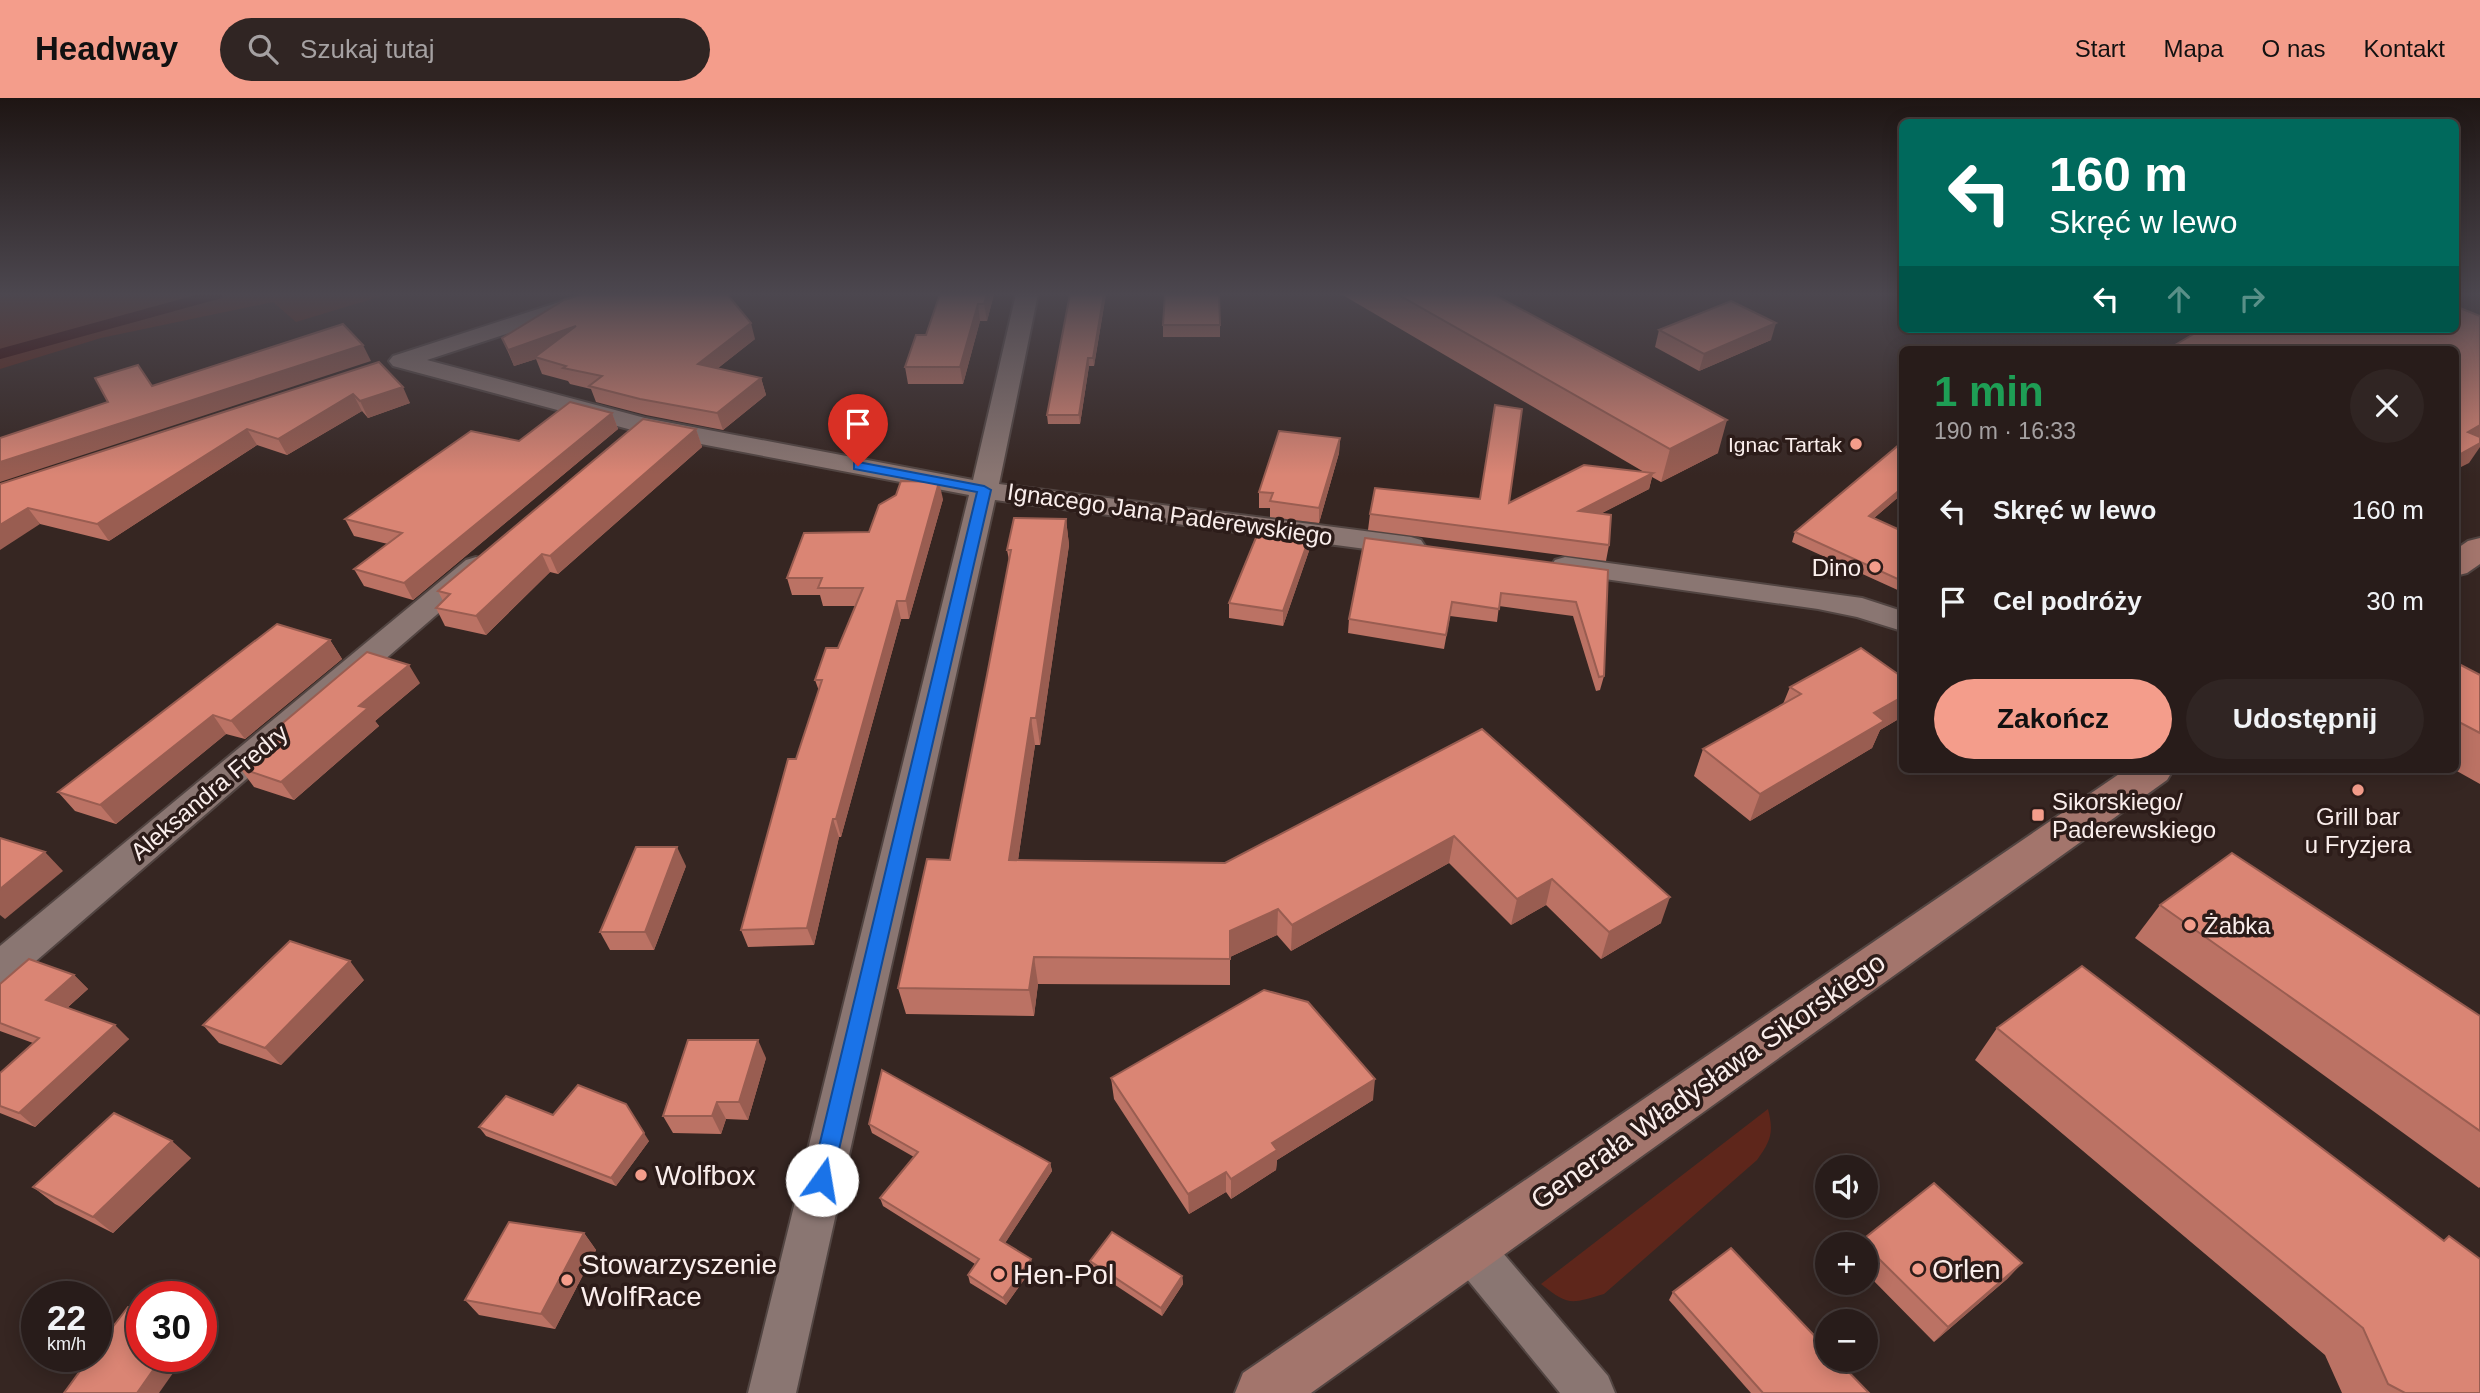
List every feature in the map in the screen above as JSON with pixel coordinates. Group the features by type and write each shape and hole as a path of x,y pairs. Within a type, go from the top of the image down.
{"main road":[{"path":"2459,563 2480,548"},
{"name":"Generała Władysława Sikorskiego","path":"1263,1393 2149,773"}],"street":[{"path":"377,369 419,354"},
{"path":"772,1393 1014,354"},
{"name":"Ignacego Jana Paderewskiego","path":"402,360 643,425 984,490 1431,549"},
{"path":"611,452 643,425"},
{"name":"Aleksandra Fredry","path":"0,969 495,550"},
{"path":"1542,563 1818,600 1863,608 1899,620"},
{"path":"1469,1247 1591,1393"}],"shaded area":[{"path":"0,354 47,354 0,369"},
{"path":"1768,1109 1770,1136 1757,1160 1604,1294 1570,1301 1541,1284"}],"building":[{"path":"249,354 334,354 0,462 0,438 108,402 95,378 138,365 152,386"},
{"path":"538,354 710,354 698,364 761,378 717,413 640,399 589,386 602,376 563,368 566,366 535,357"},
{"path":"909,354 964,354 960,367 905,367"},
{"path":"1059,354 1094,354 1093,358 1088,358 1079,415 1047,415"},
{"path":"1503,354 1605,354 1727,420 1670,449"},
{"path":"2459,354 2480,354 2480,425 2468,432 2480,437 2480,443 2459,455"},
{"path":"379,362 403,387 360,401 353,394 278,439 247,429 97,524 28,508 0,525 0,484"},
{"path":"570,402 612,413 404,583 354,569 402,533 345,519 471,431 519,441"},
{"path":"1495,405 1522,409 1509,503 1584,465 1653,473 1579,511 1611,515 1609,545 1370,514 1375,488 1480,499"},
{"path":"643,419 696,429 550,556 542,554 476,616 436,608 450,594 438,591"},
{"path":"1279,431 1340,438 1319,508 1270,501 1273,493 1259,492"},
{"path":"1899,445 1899,491 1869,516 1899,530 1899,580 1795,532"},
{"path":"901,481 939,482 906,601 897,601 836,819 833,819 807,928 741,930 788,759 796,759 822,680 815,680 826,648 838,648 863,588 818,588 822,578 787,578 804,533 869,532 879,505 896,495"},
{"path":"1014,518 1066,519 1036,718 1031,718 1009,860 1225,863 1482,729 1670,897 1609,932 1552,879 1517,899 1454,836 1292,925 1278,909 1230,931 1230,959 1034,957 1029,990 898,988 927,859 950,860 1011,550 1007,550"},
{"path":"1262,523 1312,530 1283,611 1229,603"},
{"path":"1365,538 1608,570 1604,676 1599,677 1576,602 1501,593 1499,609 1452,602 1446,635 1349,619"},
{"path":"277,624 330,640 231,721 213,715 100,805 58,792"},
{"path":"1861,648 1899,675 1899,699 1874,713 1884,721 1760,794 1703,749 1801,694 1790,687"},
{"path":"367,652 409,665 359,706 368,708 281,782 240,768 280,735 271,733"},
{"path":"2459,664 2480,675 2480,733 2459,722"},
{"path":"0,838 45,852 0,889"},
{"path":"636,847 677,847 645,932 600,932"},
{"path":"2232,853 2480,1016 2480,1131 2160,905"},
{"path":"290,941 350,961 265,1048 203,1025"},
{"path":"29,959 74,975 46,1000 115,1025 19,1113 0,1106 0,1073 39,1038 0,1023 0,984"},
{"path":"2082,966 2444,1241 2449,1236 2480,1259 2480,1393 2405,1393 2388,1384 2363,1328 1997,1028"},
{"path":"1264,990 1308,1002 1375,1079 1272,1143 1277,1150 1231,1179 1226,1172 1188,1194 1111,1078"},
{"path":"688,1040 758,1040 739,1102 717,1102 712,1116 663,1116"},
{"path":"882,1070 1050,1163 1000,1240 1031,1259 1003,1298 968,1275 979,1259 880,1198 918,1152 869,1124"},
{"path":"578,1085 626,1104 644,1133 611,1178 479,1127 506,1096 553,1115"},
{"path":"114,1113 172,1141 93,1217 33,1187"},
{"path":"1934,1183 2022,1263 1948,1327 1878,1258 1878,1232 1872,1232"},
{"path":"509,1222 584,1233 541,1314 465,1300"},
{"path":"1112,1232 1182,1276 1161,1308 1090,1261"},
{"path":"1731,1248 1815,1336 1815,1372 1849,1372 1869,1393 1763,1393 1673,1292"},
{"path":"126,1310 126,1372 152,1372 137,1393 64,1393 79,1372 112,1372 112,1328"}],"place":[{"name":"Ignac Tartak","path":"1856,444"},
{"name":"Dino","path":"1875,567"},
{"name":"Grill bar u Fryzjera","path":"2358,790"},
{"name":"Sikorskiego/ Paderewskiego","path":"2038,815"},
{"name":"Żabka","path":"2190,925"},
{"name":"Wolfbox","path":"641,1175"},
{"name":"Orlen","path":"1918,1269"},
{"name":"Hen-Pol","path":"999,1274"},
{"name":"Stowarzyszenie WolfRace","path":"567,1280"}],"route":[{"path":"822,1180 984,490 858,466"}]}
